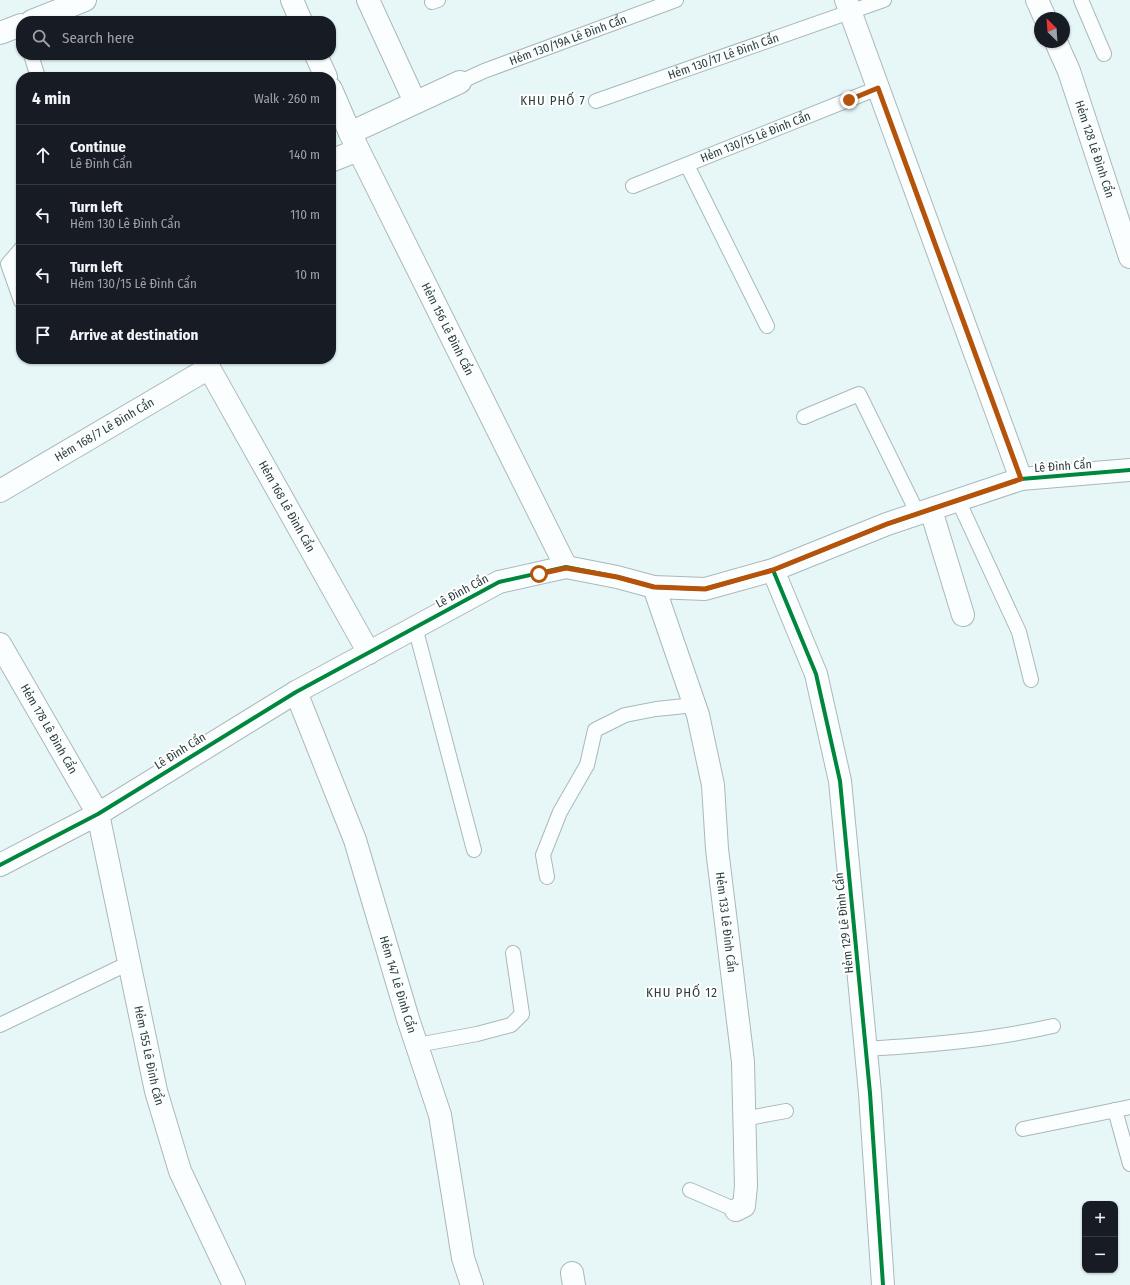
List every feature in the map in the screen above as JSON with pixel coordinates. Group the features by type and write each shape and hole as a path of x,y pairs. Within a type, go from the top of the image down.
{"street":[{"path":"42,12 85,0"},
{"path":"292,0 299,16"},
{"path":"368,0 415,102"},
{"path":"1037,0 1042,12"},
{"path":"848,6 1021,479"},
{"path":"0,33 16,27"},
{"name":"Hẻm 128 Lê Đình Cẩn","path":"1059,48 1069,72 1130,257"},
{"path":"318,60 324,72"},
{"path":"336,157 354,141 415,102 460,82"},
{"name":"Hẻm 156 Lê Đình Cẩn","path":"336,100 354,141 566,568"},
{"name":"Hẻm 168/7 Lê Đình Cẩn","path":"0,491 205,364"},
{"name":"Hẻm 168 Lê Đình Cẩn","path":"208,364 369,653"},
{"name":"Lê Đình Cẩn","path":"0,865 98,814 296,692 499,582 566,568 617,577 654,587 705,589 773,570 814,553 925,512 1021,479 1130,470"},
{"path":"925,512 964,615"},
{"name":"Hẻm 129 Lê Đình Cẩn","path":"773,570 816,674 840,781 866,1049 883,1285"},
{"name":"Hẻm 133 Lê Đình Cẩn","path":"654,587 695,704 713,785 717,849 743,1062 743,1119 746,1193 744,1206 736,1210"},
{"name":"Hẻm 178 Lê Đình Cẩn","path":"0,644 98,814"},
{"name":"Hẻm 147 Lê Đình Cẩn","path":"296,692 355,840 440,1116 463,1258 472,1285"},
{"name":"Hẻm 155 Lê Đình Cẩn","path":"98,814 156,1091 180,1171 234,1285"}],"lane":[{"name":"Hẻm 130/19A Lê Đình Cẩn","path":"460,82 484,71 676,0"},
{"name":"Hẻm 130/17 Lê Đình Cẩn","path":"596,101 848,6 884,0"},
{"path":"1081,0 1104,54"},
{"path":"33,60 36,72"},
{"name":"Hẻm 130/15 Lê Đình Cẩn","path":"633,186 878,88"},
{"path":"687,165 767,326"},
{"path":"16,255 8,264 16,287"},
{"path":"804,417 859,394 925,512"},
{"path":"958,500 1019,632 1031,680"},
{"path":"415,627 474,850"},
{"path":"547,877 543,855 560,812 587,765 595,730 625,715 695,704"},
{"path":"417,1045 478,1034 511,1025 522,1014 513,953"},
{"path":"0,1025 129,964"},
{"path":"866,1049 925,1046 1023,1033 1053,1026"},
{"path":"1023,1129 1130,1107"},
{"path":"1115,1110 1130,1164"},
{"path":"743,1119 786,1111"},
{"name":"Hẻm 133 Lê Đình Cẩn","path":"690,1190 736,1210"}],"cycle path":[{"path":"0,865 98,814 296,692 499,582 566,567 617,577 654,587 705,589 773,570 887,524 1021,479 1130,470"},
{"path":"773,570 816,674 840,781 870,1093 883,1285"}],"district":[{"name":"KHU PHỐ 7","path":"553,100"},
{"name":"KHU PHỐ 12","path":"682,992"}],"route":[{"path":"539,574 566,568 617,577 654,587 705,589 773,570 887,524 1021,479 878,88 849,100"}]}
